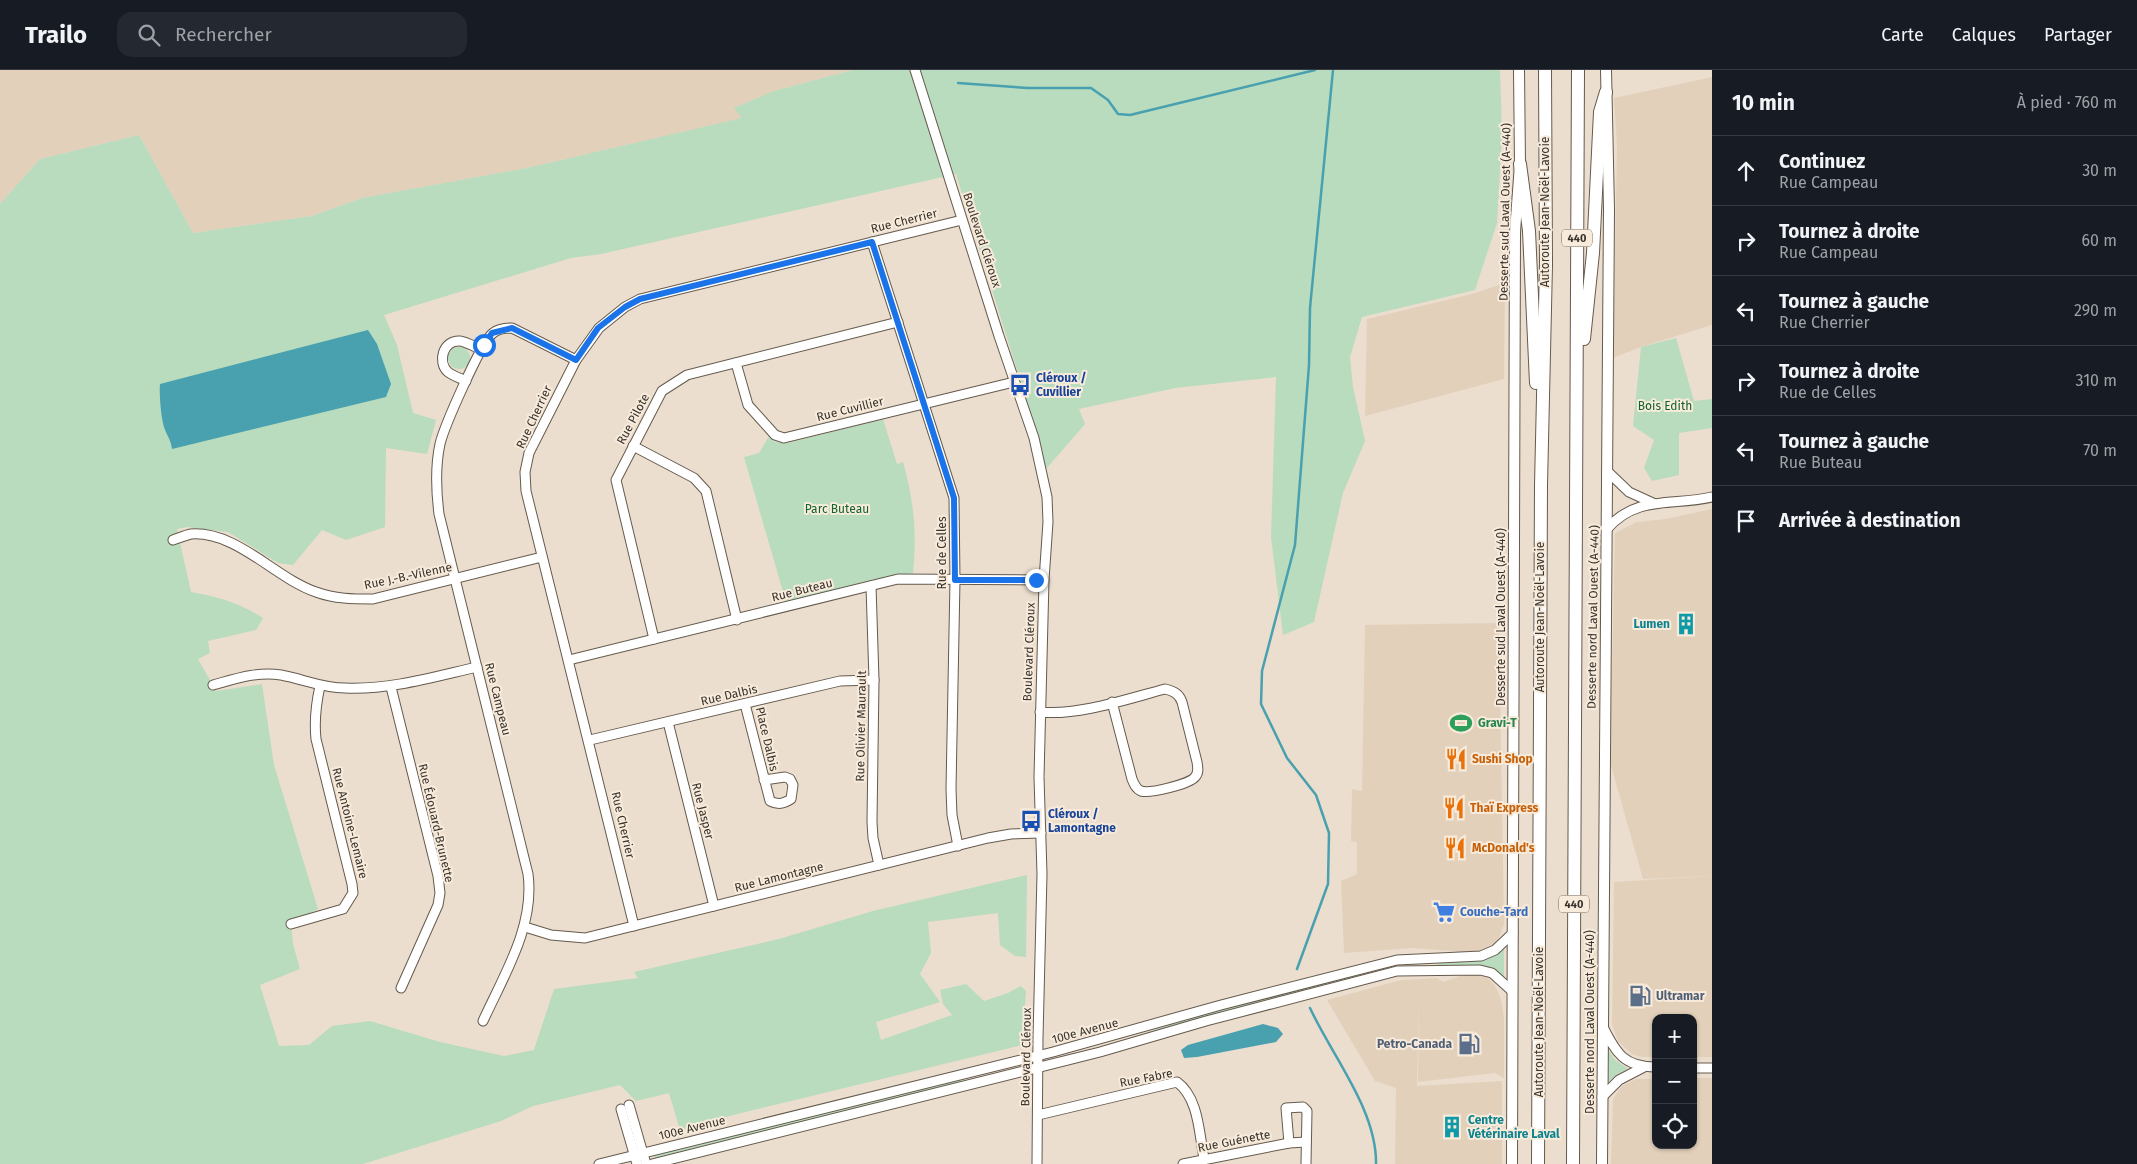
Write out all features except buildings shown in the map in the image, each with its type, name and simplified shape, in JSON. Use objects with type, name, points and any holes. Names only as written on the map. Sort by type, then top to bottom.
[{"type":"highway","name":"Autoroute Jean-Noël-Lavoie","points":[[1538,1164],[1541,485],[1546,264],[1545,70]]},
{"type":"highway","name":"440","points":[[1573,1164],[1578,70]]},
{"type":"highway","points":[[1576,406],[1593,253],[1600,112],[1606,92]]},
{"type":"highway","points":[[1520,164],[1528,231],[1541,485]]},
{"type":"main road","name":"Desserte sud Laval Ouest (A-440)","points":[[1512,1164],[1516,232],[1520,164],[1519,70]]},
{"type":"main road","name":"Desserte nord Laval Ouest (A-440)","points":[[1602,1164],[1609,133],[1606,70]]},
{"type":"street","name":"Boulevard Cléroux","points":[[915,70],[1014,382],[1034,438],[1047,497],[1048,522],[1044,580],[1039,777],[1042,874],[1037,1164]]},
{"type":"street","name":"Rue Cherrier","points":[[634,926],[590,740],[526,491],[525,472],[529,453],[576,360],[598,328],[625,307],[640,299],[962,220]]},
{"type":"street","name":"Rue de Celles","points":[[872,242],[954,498],[955,580],[951,789],[952,815],[958,846]]},
{"type":"street","name":"Rue Pilote","points":[[654,639],[616,488],[616,480],[618,472],[662,391],[687,375],[898,322]]},
{"type":"street","name":"Rue Campeau","points":[[483,1021],[525,927],[531,893],[528,874],[439,514],[436,492],[436,469],[442,436],[450,414],[492,333],[512,328],[576,360]]},
{"type":"street","points":[[466,381],[448,372],[444,366],[442,354],[446,347],[460,341],[482,350]]},
{"type":"street","name":"Rue Cuvillier","points":[[736,362],[748,404],[779,438],[790,437],[1014,382]]},
{"type":"street","points":[[632,446],[694,478],[706,491],[737,620]]},
{"type":"street","points":[[1607,471],[1629,492],[1653,503]]},
{"type":"street","points":[[1607,529],[1626,511],[1653,503],[1712,497]]},
{"type":"street","name":"Rue J.-B.-Vilenne","points":[[173,540],[191,534],[218,538],[230,542],[298,584],[315,592],[333,597],[352,599],[373,599],[542,557]]},
{"type":"street","name":"Rue Buteau","points":[[569,660],[910,578],[1044,580]]},
{"type":"street","name":"Rue Olivier Maurault","points":[[871,586],[874,680],[872,822],[873,838],[879,865]]},
{"type":"street","points":[[213,685],[264,674],[281,675],[320,686],[345,688],[391,687],[477,667]]},
{"type":"street","name":"Rue Dalbis","points":[[590,740],[840,681],[874,680]]},
{"type":"street","name":"Rue Antoine-Lemaire","points":[[291,924],[343,909],[352,894],[352,884],[316,739],[314,724],[315,707],[320,686]]},
{"type":"street","name":"Rue Édouard-Brunette","points":[[391,687],[438,876],[440,894],[438,905],[401,988]]},
{"type":"street","points":[[1040,712],[1069,713],[1112,702],[1170,690],[1179,696],[1197,762],[1198,771],[1195,778],[1188,782],[1149,791],[1142,792],[1136,788],[1112,702]]},
{"type":"street","name":"Place Dalbis","points":[[746,704],[764,780]]},
{"type":"street","name":"Rue Jasper","points":[[668,722],[714,906]]},
{"type":"street","name":"Rue Lamontagne","points":[[525,927],[551,935],[585,938],[958,846],[1011,834],[1041,833]]},
{"type":"street","name":"100e Avenue","points":[[599,1164],[638,1157],[1038,1055],[1397,960],[1481,956],[1495,950],[1513,933]]},
{"type":"street","name":"100e Avenue","points":[[652,1164],[1038,1068],[1182,1030],[1223,1017],[1401,971],[1480,970],[1494,975],[1512,991]]},
{"type":"street","points":[[1602,1026],[1617,1053],[1627,1061],[1644,1067],[1652,1067]]},
{"type":"street","points":[[1602,1097],[1620,1080],[1644,1067]]},
{"type":"street","points":[[1697,1068],[1712,1068]]},
{"type":"street","name":"Rue Fabre","points":[[1038,1115],[1177,1082],[1184,1087],[1192,1098],[1204,1158]]},
{"type":"street","points":[[625,1107],[638,1157],[646,1164]]},
{"type":"street","name":"Rue Guénette","points":[[1289,1143],[1285,1111],[1289,1107],[1303,1107],[1307,1111],[1306,1164]]},
{"type":"street","name":"Rue Guénette","points":[[1183,1164],[1204,1158],[1289,1143],[1306,1142]]},
{"type":"shaded area","points":[[0,70],[853,70],[774,91],[735,108],[743,118],[527,168],[362,198],[312,216],[193,233],[139,135],[40,159],[0,204]]},
{"type":"shaded area","points":[[1712,77],[1712,325],[1641,347],[1613,358],[1617,145],[1614,98]]},
{"type":"shaded area","points":[[1505,283],[1504,379],[1365,416],[1367,319],[1472,294]]},
{"type":"shaded area","points":[[1712,509],[1712,876],[1643,879],[1610,762],[1615,533],[1637,522],[1665,519]]},
{"type":"shaded area","points":[[1499,623],[1504,924],[1497,943],[1481,951],[1465,952],[1412,948],[1344,953],[1341,881],[1357,874],[1357,842],[1351,841],[1352,789],[1362,791],[1365,625]]},
{"type":"shaded area","points":[[1712,876],[1712,1057],[1697,1057],[1697,1014],[1652,1014],[1652,1057],[1641,1057],[1632,1054],[1618,1041],[1612,1024],[1614,882]]},
{"type":"shaded area","points":[[1463,975],[1477,975],[1487,978],[1494,984],[1501,999],[1504,1017],[1504,1078],[1495,1073],[1418,1082],[1419,994],[1417,1086],[1502,1081],[1502,1164],[1395,1164],[1396,1088],[1375,1081],[1327,1000],[1401,980],[1437,978],[1443,982]]},
{"type":"shaded area","points":[[1697,1078],[1712,1078],[1712,1164],[1611,1164],[1613,1099],[1622,1086],[1636,1079],[1652,1079],[1652,1149],[1697,1149]]},
{"type":"green space","points":[[853,70],[1500,70],[1502,133],[1497,223],[1475,290],[1362,317],[1350,357],[1353,387],[1365,441],[1343,493],[1314,622],[1283,635],[1271,537],[1276,377],[1175,388],[1079,409],[1085,424],[1046,469],[1041,447],[956,174],[601,254],[571,258],[384,315],[397,345],[413,413],[436,420],[427,454],[386,448],[385,527],[346,540],[322,530],[293,565],[278,563],[228,532],[187,527],[177,529],[191,592],[228,601],[246,608],[263,618],[256,630],[208,641],[210,653],[198,659],[216,691],[262,684],[274,765],[318,909],[291,924],[293,944],[300,969],[260,985],[279,1046],[309,1045],[332,1026],[370,1021],[440,1042],[504,1056],[534,1050],[554,989],[638,978],[634,972],[779,939],[873,911],[1027,875],[1026,957],[1015,956],[1000,945],[998,913],[928,922],[931,953],[920,974],[940,1002],[876,1022],[881,1040],[952,1015],[943,1004],[940,990],[966,984],[984,1001],[1008,993],[1021,986],[1026,991],[1022,1045],[733,1115],[680,1130],[669,1093],[636,1101],[620,1085],[533,1106],[501,1121],[363,1164],[0,1164],[0,204],[40,159],[139,135],[193,233],[312,216],[362,198],[527,168],[742,118],[734,108],[774,91]]},
{"type":"green space","name":"Bois Edith","points":[[1676,338],[1694,401],[1712,399],[1712,428],[1679,433],[1679,475],[1652,481],[1644,468],[1654,440],[1633,426],[1641,347]]},
{"type":"green space","points":[[455,347],[463,347],[470,354],[470,362],[463,369],[455,369],[448,362],[448,354]]},
{"type":"green space","name":"Parc Buteau","points":[[883,419],[897,464],[903,462],[910,490],[915,544],[913,573],[786,602],[744,457],[759,453],[769,436],[775,442],[788,443]]},
{"type":"green space","points":[[1504,948],[1504,978],[1474,966],[1434,966],[1442,963],[1487,958]]},
{"type":"green space","points":[[1375,970],[1356,978],[1124,1041],[1187,1018]]},
{"type":"green space","points":[[1607,1047],[1614,1059],[1628,1069],[1606,1082]]},
{"type":"green space","points":[[976,1075],[944,1087],[655,1159],[654,1154]]},
{"type":"water","points":[[368,330],[377,344],[391,384],[386,397],[172,449],[163,423],[160,406],[160,384]]},
{"type":"water","points":[[1263,1024],[1278,1028],[1283,1034],[1276,1042],[1197,1057],[1184,1058],[1181,1050],[1188,1045]]},
{"type":"waterway","points":[[958,83],[1028,88],[1091,88],[1108,100],[1118,114],[1130,115],[1315,70]]},
{"type":"waterway","points":[[1297,969],[1328,884],[1329,833],[1316,795],[1287,758],[1261,704],[1262,671],[1295,545],[1309,365],[1310,308],[1333,70]]},
{"type":"waterway","points":[[1310,1008],[1361,1104],[1369,1124],[1376,1164]]},
{"type":"place","name":"Cléroux / Cuvillier","points":[[1020,385]]},
{"type":"place","name":"Lumen","points":[[1686,624]]},
{"type":"place","name":"Gravi-T","points":[[1461,723]]},
{"type":"place","name":"Sushi Shop","points":[[1456,759]]},
{"type":"place","name":"Thaï Express","points":[[1454,808]]},
{"type":"place","name":"Cléroux / Lamontagne","points":[[1031,821]]},
{"type":"place","name":"McDonald's","points":[[1455,848]]},
{"type":"place","name":"Couche-Tard","points":[[1444,912]]},
{"type":"place","name":"Ultramar","points":[[1640,996]]},
{"type":"place","name":"Petro-Canada","points":[[1469,1044]]},
{"type":"place","name":"Centre Vétérinaire Laval","points":[[1452,1127]]},
{"type":"route","points":[[484,345],[492,333],[512,328],[576,360],[598,328],[625,307],[640,299],[872,242],[954,498],[955,580],[1036,580]]}]
